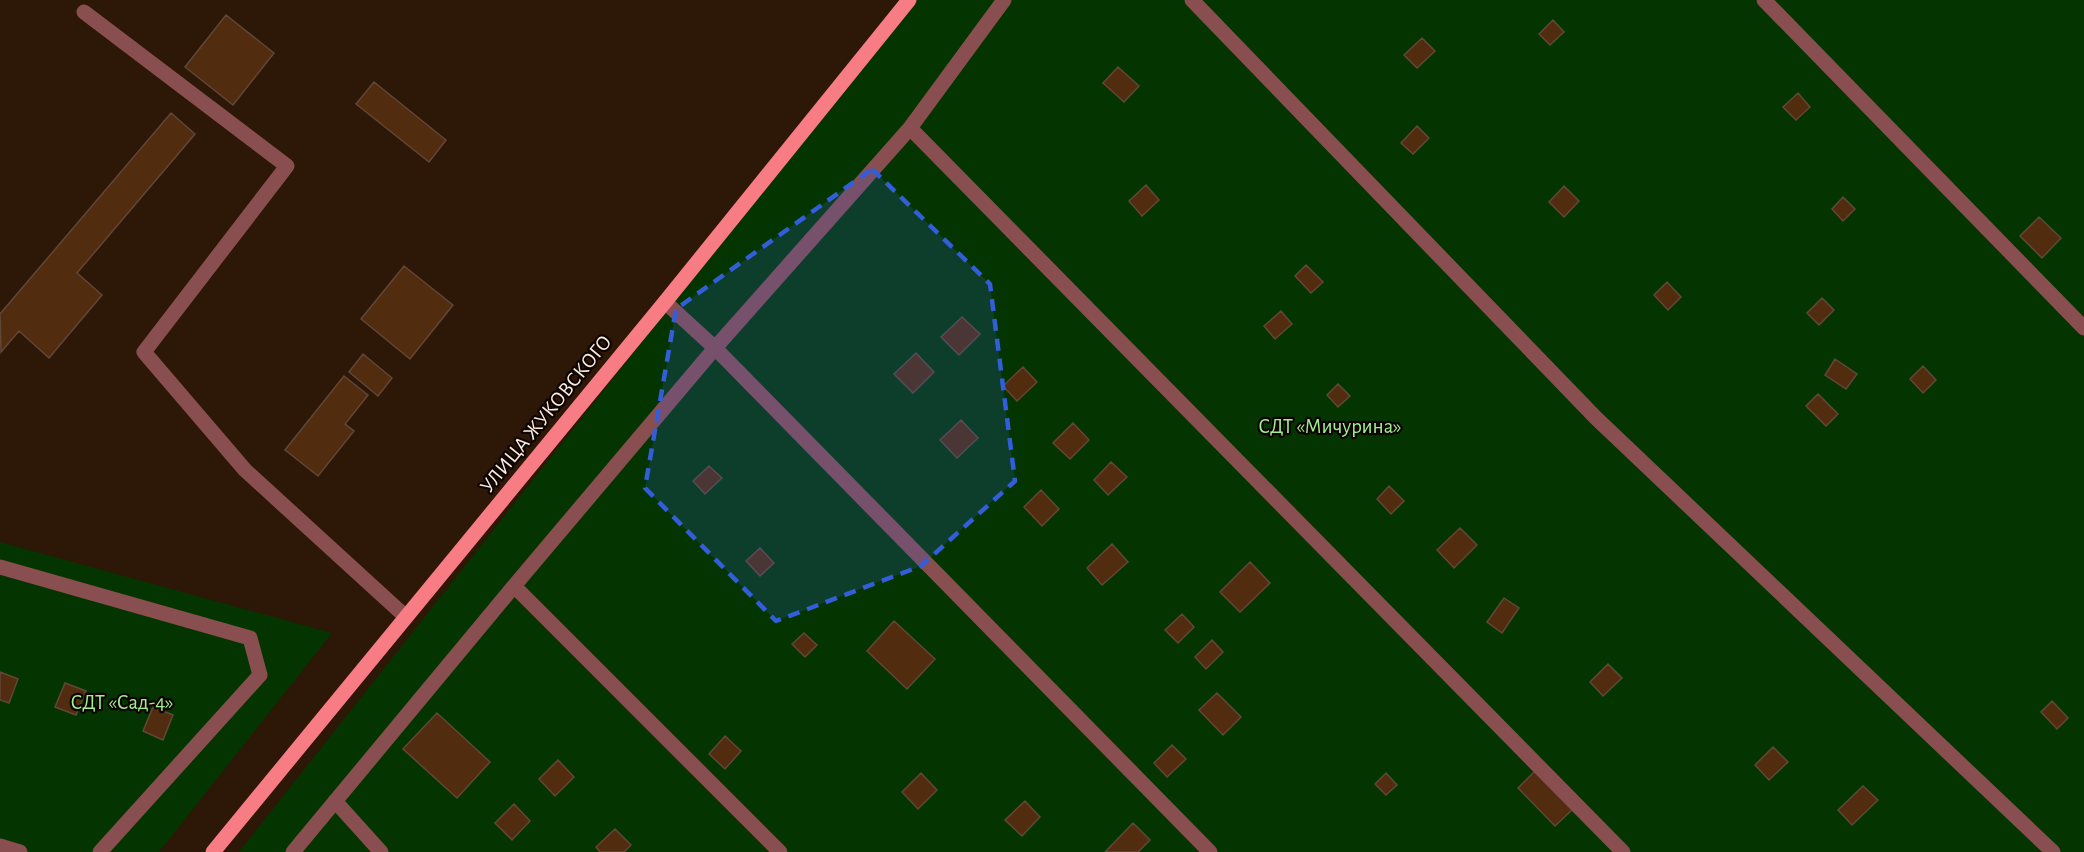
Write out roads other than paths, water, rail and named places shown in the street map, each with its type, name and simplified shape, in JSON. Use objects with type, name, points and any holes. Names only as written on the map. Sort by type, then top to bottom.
[{"type":"main road","name":"УЛИЦА ЖУКОВСКОГО","points":[[213,852],[665,302],[909,0]]},
{"type":"lane","points":[[292,852],[715,348],[910,128],[1004,0]]},
{"type":"lane","points":[[1192,0],[1596,418],[2053,852]]},
{"type":"lane","points":[[1764,0],[2084,328]]},
{"type":"lane","points":[[84,12],[286,166],[144,352],[244,470],[406,617]]},
{"type":"lane","points":[[910,128],[1623,852]]},
{"type":"lane","points":[[665,302],[715,348],[1210,852]]},
{"type":"lane","points":[[0,567],[250,638],[260,675],[100,852]]},
{"type":"lane","points":[[513,586],[780,852]]},
{"type":"lane","points":[[335,801],[381,852]]},
{"type":"lane","points":[[0,846],[20,852]]},
{"type":"park label","name":"СДТ «Мичурина»","points":[[1330,426]]},
{"type":"park label","name":"СДТ «Сад-4»","points":[[122,702]]}]
